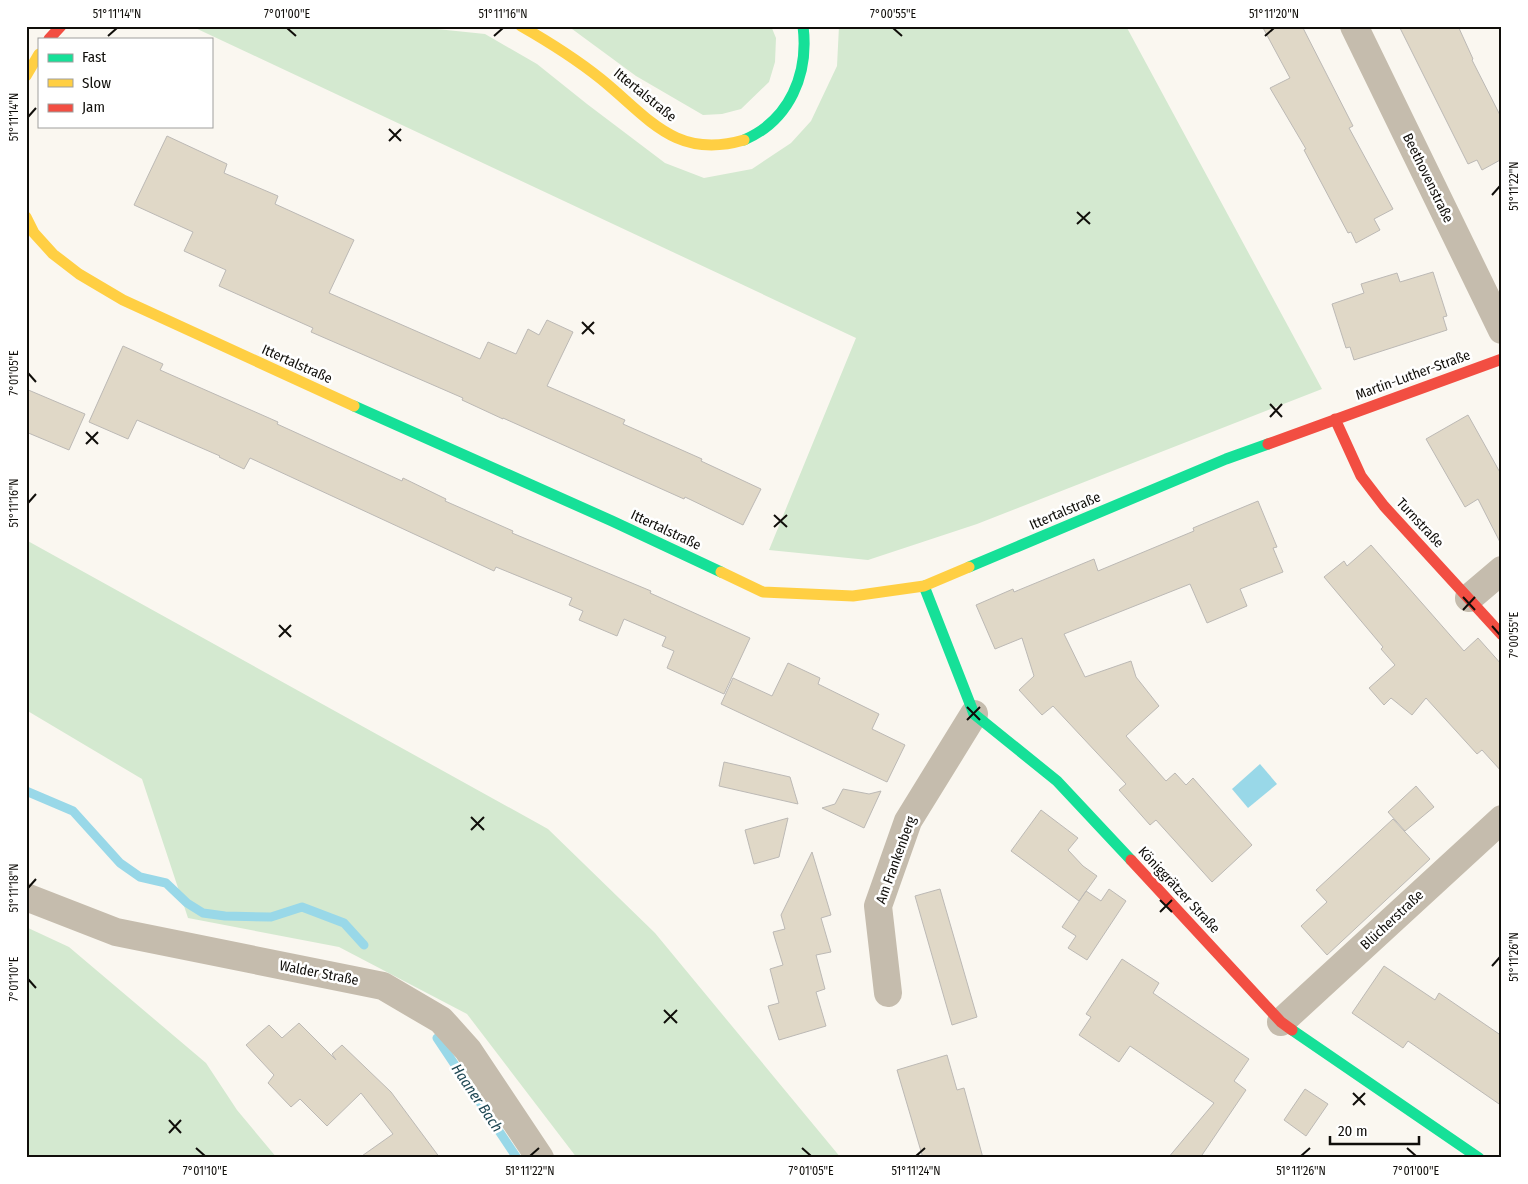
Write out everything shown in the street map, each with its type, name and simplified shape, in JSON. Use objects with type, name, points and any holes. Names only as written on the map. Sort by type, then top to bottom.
[{"type":"main road","points":[[50,38],[61,26]]},
{"type":"main road","name":"Ittertalstraße","points":[[521,26],[570,56],[604,82],[649,122],[672,136],[697,144],[722,146],[760,133],[780,115],[793,96],[803,67],[805,36],[802,26]]},
{"type":"main road","points":[[26,76],[38,56]]},
{"type":"main road","name":"Ittertalstraße","points":[[26,217],[34,233],[53,254],[79,274],[124,300],[257,362],[612,521],[763,592],[852,596],[924,586],[1217,463],[1335,419]]},
{"type":"main road","name":"Martin-Luther-Straße","points":[[1335,419],[1502,359]]},
{"type":"main road","name":"Turnstraße","points":[[1335,419],[1361,476],[1384,506],[1502,634]]},
{"type":"main road","points":[[924,586],[974,714]]},
{"type":"main road","name":"Königgrätzer Straße","points":[[974,714],[1057,780],[1281,1022],[1479,1158]]},
{"type":"street","name":"Beethovenstraße","points":[[1354,26],[1502,330]]},
{"type":"street","points":[[1469,598],[1502,570]]},
{"type":"street","name":"Am Frankenberg","points":[[888,993],[878,906],[908,821],[974,714]]},
{"type":"street","name":"Blücherstraße","points":[[1281,1022],[1502,819]]},
{"type":"street","name":"Walder Straße","points":[[26,897],[116,932],[383,986],[441,1020],[468,1050],[540,1158]]},
{"type":"green space","points":[[191,26],[408,26],[485,34],[537,64],[665,163],[704,178],[752,169],[791,143],[811,121],[837,66],[839,26],[1126,26],[1322,389],[977,524],[868,560],[769,550],[856,338]]},
{"type":"green space","points":[[568,26],[771,26],[776,38],[775,62],[769,82],[741,109],[722,114],[703,115],[636,76]]},
{"type":"green space","points":[[26,540],[548,829],[655,933],[841,1158],[577,1158],[467,1014],[339,947],[188,918],[142,779],[26,710]]},
{"type":"green space","points":[[26,927],[69,947],[206,1063],[237,1110],[277,1158],[26,1158]]},
{"type":"water","points":[[1260,764],[1277,784],[1248,808],[1232,789]]},
{"type":"building","points":[[1262,26],[1302,26],[1353,126],[1349,128],[1393,209],[1374,219],[1380,230],[1356,243],[1351,232],[1348,233],[1304,150],[1306,149],[1270,88],[1290,78]]},
{"type":"building","points":[[1399,26],[1458,26],[1472,60],[1502,119],[1502,159],[1482,170],[1477,160],[1468,164]]},
{"type":"building","points":[[167,136],[227,164],[224,173],[278,196],[275,204],[354,240],[329,293],[480,359],[488,342],[516,354],[528,329],[539,335],[547,320],[573,332],[547,386],[625,420],[623,424],[702,459],[701,461],[761,489],[743,525],[685,497],[684,499],[503,419],[462,400],[463,398],[311,332],[313,328],[219,286],[226,270],[184,251],[193,232],[134,205]]},
{"type":"building","points":[[1433,272],[1447,316],[1443,317],[1447,330],[1354,360],[1350,347],[1346,348],[1332,304],[1364,293],[1361,284],[1397,273],[1400,282]]},
{"type":"building","points":[[123,346],[163,364],[160,370],[278,422],[277,424],[402,481],[403,478],[446,499],[445,501],[513,531],[512,533],[651,591],[650,593],[750,638],[724,694],[667,668],[674,651],[662,646],[666,637],[624,619],[617,636],[579,620],[583,611],[569,605],[572,598],[496,567],[494,571],[250,458],[244,469],[220,456],[137,420],[128,439],[89,422]]},
{"type":"building","points":[[26,389],[85,414],[69,450],[26,432]]},
{"type":"building","points":[[1468,415],[1502,476],[1502,546],[1478,499],[1465,507],[1426,439]]},
{"type":"building","points":[[1258,501],[1277,547],[1273,548],[1283,572],[1240,589],[1247,606],[1207,623],[1190,584],[1064,634],[1085,677],[1131,661],[1136,677],[1159,706],[1126,736],[1166,781],[1175,773],[1186,785],[1193,778],[1252,845],[1212,882],[1156,820],[1150,825],[1119,790],[1126,784],[1053,706],[1042,715],[1019,690],[1034,676],[1022,638],[995,649],[976,605],[1013,589],[1014,592],[1094,559],[1098,571],[1194,531],[1193,528]]},
{"type":"building","points":[[1371,545],[1464,651],[1478,638],[1502,665],[1502,772],[1482,750],[1477,754],[1426,698],[1412,715],[1391,698],[1384,705],[1369,688],[1395,665],[1381,649],[1383,647],[1324,577],[1344,561],[1347,566]]},
{"type":"building","points":[[788,663],[820,678],[818,684],[879,714],[872,729],[905,745],[887,782],[721,704],[733,678],[772,696]]},
{"type":"building","points":[[724,762],[790,777],[798,804],[719,786]]},
{"type":"building","points":[[1416,786],[1434,807],[1405,831],[1388,812]]},
{"type":"building","points":[[843,789],[869,794],[881,791],[864,828],[822,808],[835,804]]},
{"type":"building","points":[[1041,810],[1078,838],[1068,850],[1083,866],[1097,876],[1079,901],[1011,851]]},
{"type":"building","points":[[788,818],[779,857],[754,864],[745,830]]},
{"type":"building","points":[[1393,819],[1430,859],[1327,955],[1301,926],[1327,902],[1316,890]]},
{"type":"building","points":[[812,852],[831,915],[821,918],[831,952],[816,955],[825,989],[816,992],[826,1026],[779,1040],[768,1006],[779,1003],[770,969],[783,965],[773,932],[785,929],[781,915]]},
{"type":"building","points":[[940,889],[977,1017],[952,1025],[915,896]]},
{"type":"building","points":[[1109,889],[1126,901],[1087,960],[1068,948],[1076,936],[1062,927],[1086,891],[1101,901]]},
{"type":"building","points":[[1122,959],[1159,983],[1153,993],[1249,1059],[1234,1081],[1246,1090],[1200,1158],[1168,1158],[1214,1103],[1130,1046],[1119,1062],[1079,1035],[1091,1017],[1086,1014]]},
{"type":"building","points":[[1384,966],[1435,1000],[1439,993],[1502,1036],[1502,1106],[1408,1041],[1403,1048],[1352,1013]]},
{"type":"building","points":[[299,1023],[336,1060],[332,1054],[342,1045],[391,1092],[440,1158],[359,1158],[393,1134],[361,1093],[327,1126],[300,1099],[291,1107],[268,1083],[274,1075],[246,1045],[269,1025],[282,1038]]},
{"type":"building","points":[[947,1055],[957,1090],[964,1088],[983,1158],[923,1158],[897,1070]]},
{"type":"building","points":[[1305,1089],[1328,1104],[1306,1136],[1284,1120]]},
{"type":"waterway","name":"Haaner Bach","points":[[26,791],[73,811],[120,863],[140,877],[166,883],[187,903],[203,913],[225,916],[271,917],[302,907],[344,923],[364,945]]},
{"type":"waterway","name":"Haaner Bach","points":[[437,1038],[517,1158]]},
{"type":"traffic: fast","points":[[744,140],[760,131],[773,120],[793,94],[803,61],[803,26]]},
{"type":"traffic: fast","points":[[354,406],[612,521],[721,572]]},
{"type":"traffic: fast","points":[[969,567],[1226,459],[1268,444]]},
{"type":"traffic: fast","points":[[924,586],[974,714],[1057,781],[1131,860]]},
{"type":"traffic: fast","points":[[1292,1030],[1479,1158]]},
{"type":"traffic: slow","points":[[521,26],[582,65],[649,120],[681,140],[699,144],[720,145],[744,140]]},
{"type":"traffic: slow","points":[[26,76],[38,56]]},
{"type":"traffic: slow","points":[[26,217],[34,233],[53,254],[79,274],[123,300],[354,406]]},
{"type":"traffic: slow","points":[[721,572],[763,592],[853,596],[924,586],[969,567]]},
{"type":"traffic: jam","points":[[50,38],[61,26]]},
{"type":"traffic: jam","points":[[1268,444],[1502,359]]},
{"type":"traffic: jam","points":[[1335,419],[1361,476],[1384,506],[1502,635]]},
{"type":"traffic: jam","points":[[1131,860],[1281,1022],[1292,1030]]}]
